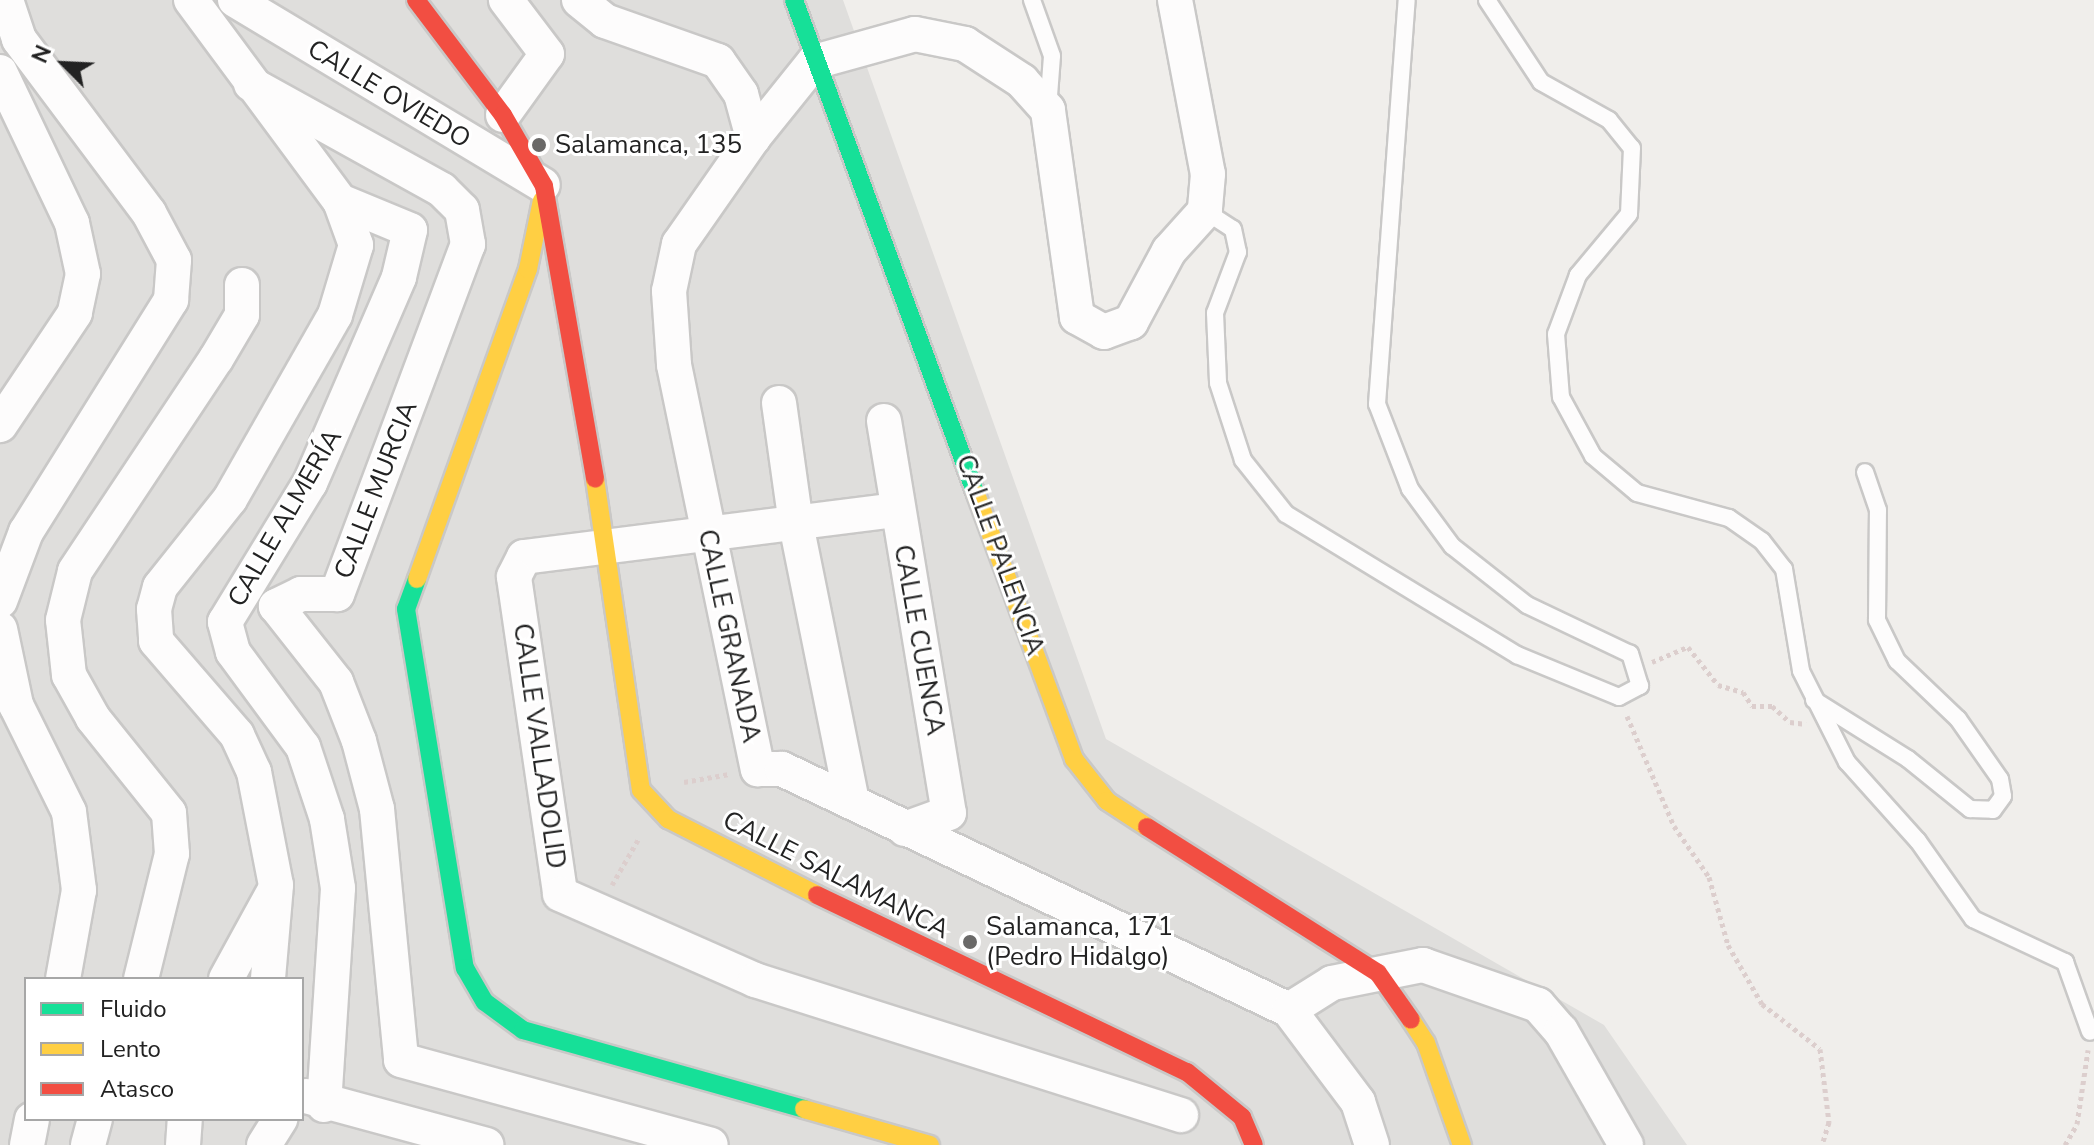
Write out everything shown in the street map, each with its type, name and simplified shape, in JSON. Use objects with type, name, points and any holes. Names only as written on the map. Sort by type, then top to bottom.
[{"type":"street","points":[[0,601],[26,532],[171,300],[174,260],[149,213],[19,39],[6,0]]},
{"type":"street","points":[[191,0],[340,201],[356,245],[335,315],[230,499],[160,587],[154,609],[156,641],[237,735],[254,772],[276,885],[268,977]]},
{"type":"street","name":"CALLE OVIEDO","points":[[235,0],[544,186]]},
{"type":"street","points":[[286,0],[298,40]]},
{"type":"street","points":[[416,0],[503,115],[544,186],[563,268],[641,790]]},
{"type":"street","points":[[503,115],[547,54],[506,0]]},
{"type":"street","points":[[579,0],[605,21],[718,61],[741,94],[753,138]]},
{"type":"street","name":"CALLE PALENCIA","points":[[794,0],[814,62],[841,119],[1074,759],[1107,801],[1378,973]]},
{"type":"street","points":[[814,62],[915,34],[965,44],[1022,81],[1048,110],[1077,317],[1104,332],[1131,322],[1169,251],[1205,211],[1208,174],[1175,0]]},
{"type":"street","name":"CALLE GRANADA","points":[[814,62],[753,138],[679,244],[669,291],[674,365],[707,537],[758,769],[782,769],[1289,1010],[1358,1102],[1372,1145]]},
{"type":"street","points":[[0,72],[72,223],[83,274],[75,313],[0,425]]},
{"type":"street","name":"CALLE MURCIA","points":[[251,84],[442,190],[462,210],[468,244],[337,594],[301,594],[276,606],[336,682],[359,741],[383,850],[401,1060],[711,1145]]},
{"type":"street","points":[[544,186],[528,269],[406,609],[465,968],[485,1002],[523,1030],[930,1145]]},
{"type":"street","name":"CALLE ALMERÍA","points":[[313,1099],[338,888],[327,819],[303,747],[233,652],[225,622],[310,483],[399,277],[410,230],[340,201]]},
{"type":"street","points":[[141,977],[172,854],[169,813],[93,718],[69,675],[63,620],[75,571],[102,522],[242,315],[242,285]]},
{"type":"street","points":[[779,403],[796,524],[852,802]]},
{"type":"street","name":"CALLE CUENCA","points":[[884,421],[896,510],[949,813],[905,829]]},
{"type":"street","name":"CALLE VALLADOLID","points":[[896,510],[604,552],[524,557],[514,577],[560,894],[755,980],[1181,1115]]},
{"type":"street","points":[[0,629],[16,705],[69,812],[79,890],[63,977]]},
{"type":"street","name":"CALLE SALAMANCA","points":[[641,790],[668,819],[926,951],[1187,1072],[1242,1117],[1254,1145]]},
{"type":"street","points":[[227,977],[276,885]]},
{"type":"street","points":[[1289,1010],[1332,983],[1423,965],[1538,1005],[1561,1031],[1626,1145]]},
{"type":"street","points":[[1378,973],[1426,1043],[1462,1145]]},
{"type":"street","points":[[313,1099],[486,1145]]},
{"type":"street","points":[[27,1145],[32,1121]]},
{"type":"street","points":[[88,1145],[94,1121]]},
{"type":"street","points":[[183,1145],[185,1121]]},
{"type":"street","points":[[264,1145],[279,1121]]},
{"type":"lane","points":[[1032,0],[1052,56],[1048,110]]},
{"type":"lane","points":[[1205,211],[1233,229],[1238,252],[1215,313],[1218,383],[1243,460],[1286,514],[1517,655],[1619,697],[1640,686],[1630,654],[1527,605],[1452,546],[1410,489],[1377,404],[1407,0]]},
{"type":"lane","points":[[1487,0],[1541,82],[1609,120],[1632,148],[1636,177],[1629,214],[1578,275],[1556,334],[1561,397],[1593,456],[1637,493],[1729,518],[1762,541],[1784,569],[1812,700],[1847,762],[1918,841],[1973,919],[2065,962],[2090,1032]]},
{"type":"lane","points":[[1812,700],[1908,759],[1970,809],[1993,810],[2003,796],[2000,779],[1958,719],[1897,661],[1877,620],[1878,510],[1865,472]]},
{"type":"path","points":[[1635,669],[1688,647],[1718,685],[1743,692],[1752,706],[1772,706],[1790,722],[1827,726]]},
{"type":"path","points":[[1619,697],[1674,826],[1709,877],[1742,969],[1762,1004],[1820,1049],[1829,1122],[1822,1145]]},
{"type":"path","points":[[641,790],[758,769]]},
{"type":"path","points":[[598,910],[656,807]]},
{"type":"path","points":[[2065,1145],[2077,1124],[2090,1032]]},
{"type":"shaded area","points":[[0,0],[843,0],[1106,739],[1604,1025],[1687,1145],[0,1145]]},
{"type":"traffic: fast","points":[[794,0],[976,494]]},
{"type":"traffic: fast","points":[[417,579],[406,609],[465,968],[485,1002],[523,1030],[804,1109]]},
{"type":"traffic: slow","points":[[417,579],[528,269],[542,200]]},
{"type":"traffic: slow","points":[[595,479],[641,790],[668,819],[817,895]]},
{"type":"traffic: slow","points":[[976,494],[1074,759],[1107,801],[1147,827]]},
{"type":"traffic: slow","points":[[1411,1020],[1426,1043],[1462,1145]]},
{"type":"traffic: slow","points":[[804,1109],[930,1145]]},
{"type":"traffic: jam","points":[[416,0],[503,115],[544,186],[595,479]]},
{"type":"traffic: jam","points":[[1147,827],[1378,973],[1411,1020]]},
{"type":"traffic: jam","points":[[817,895],[1187,1072],[1242,1117],[1254,1145]]},
{"type":"place","name":"Salamanca, 135","points":[[539,145]]},
{"type":"place","name":"Salamanca, 171 (Pedro Hidalgo)","points":[[970,942]]}]
